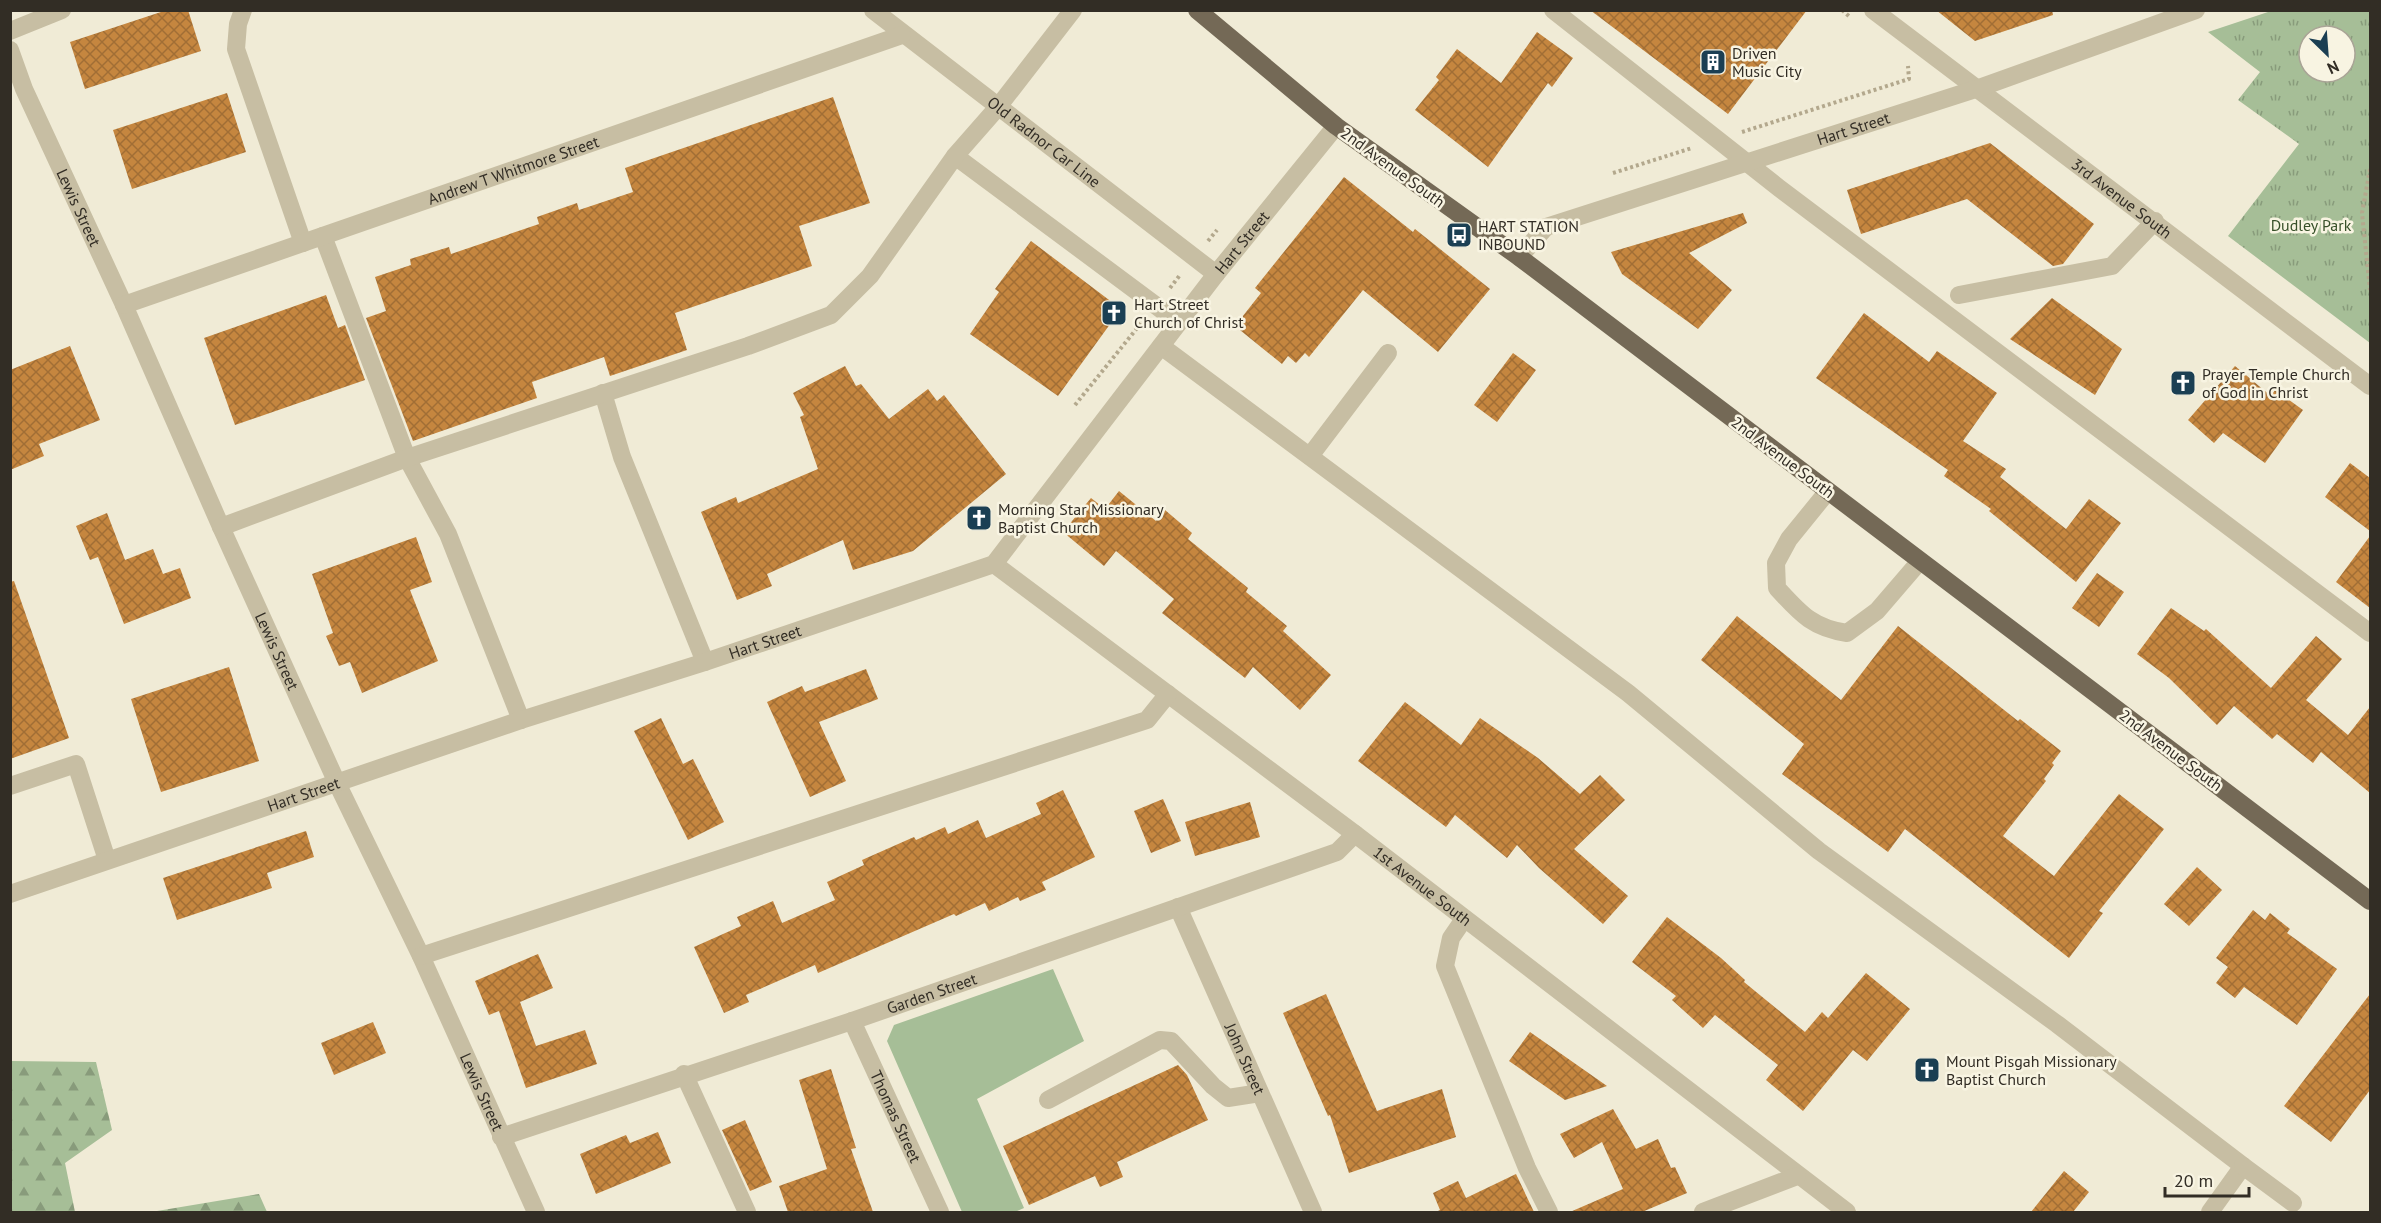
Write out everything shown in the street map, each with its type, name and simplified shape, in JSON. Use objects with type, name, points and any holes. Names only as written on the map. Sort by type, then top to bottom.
[{"type":"main road","name":"2nd Avenue South","points":[[1197,10],[1336,126],[1519,257],[2370,901]]},
{"type":"street","points":[[10,31],[62,10]]},
{"type":"street","points":[[243,10],[238,24],[236,49],[303,243]]},
{"type":"street","name":"Old Radnor Car Line","points":[[873,10],[1216,274]]},
{"type":"street","points":[[221,527],[407,458],[748,346],[831,315],[870,276],[955,156],[998,107],[1073,10]]},
{"type":"street","points":[[1553,10],[1717,140],[2370,633]]},
{"type":"street","name":"3rd Avenue South","points":[[1873,10],[2155,221],[2370,386]]},
{"type":"street","name":"Hart Street","points":[[1519,257],[1546,227],[1979,88],[2194,11]]},
{"type":"street","name":"Andrew T Whitmore Street","points":[[124,304],[902,34]]},
{"type":"street","name":"Lewis Street","points":[[10,50],[17,91],[124,304],[221,527],[337,783],[421,956],[536,1212]]},
{"type":"street","name":"Hart Street","points":[[10,894],[521,720],[705,662],[994,564],[1178,322],[1336,126]]},
{"type":"street","points":[[955,156],[1178,322]]},
{"type":"street","points":[[1959,295],[2112,266],[2155,221]]},
{"type":"street","points":[[323,236],[407,458],[448,534],[521,720]]},
{"type":"street","points":[[1161,346],[1628,693],[1819,851],[2057,1024],[2293,1203]]},
{"type":"street","points":[[1310,456],[1388,353]]},
{"type":"street","points":[[603,393],[622,457],[705,662]]},
{"type":"street","points":[[1828,491],[1789,539],[1776,562],[1777,588],[1807,620],[1830,631],[1847,633],[1877,611],[1920,561]]},
{"type":"street","name":"1st Avenue South","points":[[994,564],[1355,834],[1846,1212]]},
{"type":"street","points":[[421,956],[1147,720],[1168,694]]},
{"type":"street","points":[[10,786],[76,764],[107,860]]},
{"type":"street","name":"Garden Street","points":[[501,1137],[684,1074],[852,1021],[1337,852],[1355,834]]},
{"type":"street","name":"John Street","points":[[1178,907],[1313,1212]]},
{"type":"street","points":[[1464,920],[1450,938],[1445,966],[1518,1148],[1549,1212]]},
{"type":"street","name":"Thomas Street","points":[[852,1021],[940,1212]]},
{"type":"street","points":[[1048,1100],[1160,1040],[1171,1041],[1213,1086],[1228,1098],[1260,1093]]},
{"type":"street","points":[[684,1074],[747,1212]]},
{"type":"street","points":[[2210,1212],[2243,1166]]},
{"type":"street","points":[[1702,1212],[1797,1176]]},
{"type":"path","points":[[1613,173],[1909,79]]},
{"type":"path","points":[[2370,169],[2362,213],[2370,290]]},
{"type":"green space","name":"Dudley Park","points":[[2274,10],[2370,11],[2370,343],[2228,236],[2299,144],[2238,100],[2260,72],[2208,32]]},
{"type":"green space","points":[[1053,969],[1084,1041],[977,1099],[1024,1208],[1015,1212],[962,1212],[887,1041],[894,1025]]},
{"type":"green space","points":[[11,1061],[96,1062],[112,1130],[65,1163],[75,1212],[11,1212]]},
{"type":"green space","points":[[259,1194],[267,1212],[151,1212]]},
{"type":"building","points":[[167,10],[188,10],[201,51],[85,89],[70,42]]},
{"type":"building","name":"Driven Music City","points":[[1590,10],[1807,10],[1728,114]]},
{"type":"building","points":[[1936,10],[2052,10],[2053,15],[1975,41]]},
{"type":"building","points":[[1537,32],[1573,58],[1552,87],[1548,83],[1488,167],[1415,110],[1439,80],[1436,77],[1457,49],[1501,83]]},
{"type":"building","points":[[227,93],[246,152],[132,189],[113,130]]},
{"type":"building","points":[[833,97],[870,203],[799,226],[812,266],[675,313],[687,350],[610,376],[604,357],[532,382],[537,398],[413,441],[366,318],[386,311],[375,277],[411,265],[410,259],[449,247],[451,254],[539,224],[537,217],[577,203],[579,210],[633,192],[625,168]]},
{"type":"building","points":[[1990,143],[2094,224],[2063,264],[2053,266],[1967,199],[1861,234],[1847,190]]},
{"type":"building","points":[[1344,177],[1413,232],[1415,229],[1490,289],[1438,352],[1363,290],[1309,357],[1305,353],[1296,363],[1288,356],[1282,364],[1235,326],[1261,293],[1255,288]]},
{"type":"building","points":[[1743,213],[1747,223],[1689,253],[1732,290],[1698,329],[1622,274],[1611,252]]},
{"type":"building","points":[[1031,241],[1121,309],[1058,396],[970,334],[999,292],[995,289]]},
{"type":"building","points":[[326,295],[338,328],[345,325],[365,380],[235,425],[204,338]]},
{"type":"building","points":[[2052,298],[2122,349],[2095,395],[2010,339]]},
{"type":"building","points":[[1864,313],[1929,362],[1937,351],[1997,393],[1963,441],[2006,469],[2000,477],[2066,529],[2089,499],[2121,523],[2076,582],[1989,511],[1991,509],[1944,476],[1948,470],[1816,378]]},
{"type":"building","points":[[70,346],[100,420],[39,444],[44,456],[10,470],[10,370]]},
{"type":"building","points":[[1513,353],[1536,370],[1497,422],[1474,405]]},
{"type":"building","points":[[845,366],[856,386],[861,384],[889,419],[928,389],[937,401],[944,395],[1006,474],[913,551],[853,570],[843,540],[767,574],[772,586],[737,600],[701,512],[736,497],[738,503],[818,469],[800,417],[804,415],[793,393]]},
{"type":"building","points":[[2235,366],[2271,396],[2275,390],[2303,410],[2265,463],[2223,433],[2214,443],[2188,420]]},
{"type":"building","points":[[2350,463],[2370,478],[2370,531],[2325,497]]},
{"type":"building","points":[[1119,491],[1156,521],[1165,510],[1192,533],[1188,539],[1248,588],[1246,592],[1287,626],[1283,631],[1331,675],[1300,710],[1253,667],[1245,678],[1162,613],[1174,599],[1116,551],[1104,566],[1063,532],[1091,498],[1105,509]]},
{"type":"building","points":[[107,513],[125,560],[153,549],[163,574],[180,568],[191,598],[124,624],[98,557],[90,560],[76,526]]},
{"type":"building","points":[[2370,536],[2370,608],[2336,582]]},
{"type":"building","points":[[416,537],[432,582],[410,590],[438,661],[362,693],[350,662],[339,666],[326,636],[333,633],[312,574]]},
{"type":"building","points":[[2097,573],[2124,592],[2099,627],[2072,608]]},
{"type":"building","points":[[14,581],[69,738],[10,759],[10,582]]},
{"type":"building","points":[[2171,608],[2204,631],[2206,629],[2271,688],[2316,636],[2342,659],[2306,700],[2348,735],[2370,707],[2370,793],[2321,752],[2313,763],[2277,734],[2272,739],[2234,706],[2217,725],[2169,678],[2137,654]]},
{"type":"building","points":[[1737,616],[1841,700],[1898,626],[2018,721],[2020,719],[2061,751],[2044,779],[2046,781],[2003,836],[2054,876],[2119,794],[2164,829],[2099,911],[2103,913],[2069,958],[1905,829],[1888,852],[1782,774],[1804,744],[1701,660]]},
{"type":"building","points":[[229,667],[259,761],[161,792],[131,699]]},
{"type":"building","points":[[866,669],[878,699],[819,722],[846,781],[810,797],[767,702],[802,686],[805,692]]},
{"type":"building","points":[[1405,702],[1461,745],[1480,718],[1538,758],[1580,794],[1600,775],[1625,800],[1574,849],[1628,896],[1603,924],[1539,868],[1517,845],[1507,858],[1455,815],[1446,827],[1358,761]]},
{"type":"building","points":[[661,718],[683,764],[693,759],[724,822],[688,840],[634,731]]},
{"type":"building","points":[[1063,790],[1095,857],[1042,882],[1046,890],[1020,901],[1018,897],[989,911],[985,903],[956,916],[954,914],[818,973],[815,965],[746,995],[749,1002],[724,1013],[694,947],[741,926],[737,917],[773,901],[782,923],[835,900],[827,882],[864,865],[862,860],[914,837],[916,840],[945,827],[948,834],[978,820],[986,838],[1041,814],[1036,803]]},
{"type":"building","points":[[1163,799],[1181,841],[1151,853],[1134,811]]},
{"type":"building","points":[[1250,802],[1260,837],[1195,856],[1185,822]]},
{"type":"building","points":[[306,831],[314,857],[267,873],[272,888],[177,920],[163,878]]},
{"type":"building","points":[[2197,867],[2222,890],[2189,926],[2164,904]]},
{"type":"building","points":[[2253,910],[2265,920],[2270,913],[2290,929],[2287,933],[2337,969],[2297,1025],[2244,987],[2235,998],[2216,983],[2228,967],[2216,958]]},
{"type":"building","points":[[1667,917],[1721,958],[1745,980],[1744,982],[1805,1032],[1822,1012],[1828,1018],[1866,973],[1910,1009],[1867,1061],[1853,1050],[1803,1111],[1766,1080],[1778,1065],[1715,1015],[1703,1028],[1672,1000],[1676,996],[1632,962]]},
{"type":"building","points":[[538,954],[553,988],[520,1002],[536,1046],[585,1030],[597,1064],[526,1088],[499,1011],[489,1015],[475,981]]},
{"type":"building","points":[[1326,994],[1377,1111],[1442,1089],[1456,1137],[1349,1173],[1330,1115],[1328,1116],[1283,1013]]},
{"type":"building","points":[[2370,994],[2370,1090],[2331,1142],[2284,1106]]},
{"type":"building","points":[[373,1022],[386,1053],[334,1075],[321,1043]]},
{"type":"building","points":[[1530,1032],[1607,1086],[1565,1100],[1509,1061]]},
{"type":"building","points":[[1178,1065],[1187,1075],[1208,1120],[1117,1162],[1123,1177],[1100,1187],[1095,1176],[1029,1205],[1003,1146]]},
{"type":"building","points":[[831,1069],[856,1148],[851,1149],[873,1212],[788,1212],[779,1186],[827,1169],[799,1080]]},
{"type":"building","points":[[1613,1109],[1636,1149],[1658,1139],[1671,1168],[1675,1167],[1687,1193],[1642,1212],[1570,1212],[1623,1189],[1602,1142],[1574,1158],[1560,1134]]},
{"type":"building","points":[[745,1120],[772,1182],[750,1191],[722,1130]]},
{"type":"building","points":[[658,1132],[671,1163],[596,1194],[580,1154],[626,1135],[630,1143]]},
{"type":"building","points":[[2064,1171],[2089,1192],[2073,1212],[2031,1212]]},
{"type":"building","points":[[1516,1174],[1534,1212],[1436,1212],[1440,1210],[1433,1193],[1458,1181],[1466,1198]]},
{"type":"place","name":"Driven Music City","points":[[1713,62]]},
{"type":"place","name":"HART STATION INBOUND","points":[[1459,235]]},
{"type":"place","name":"Hart Street Church of Christ","points":[[1114,313]]},
{"type":"place","name":"Prayer Temple Church of God in Christ","points":[[2183,383]]},
{"type":"place","name":"Morning Star Missionary Baptist Church","points":[[979,518]]},
{"type":"place","name":"Mount Pisgah Missionary Baptist Church","points":[[1927,1070]]}]
